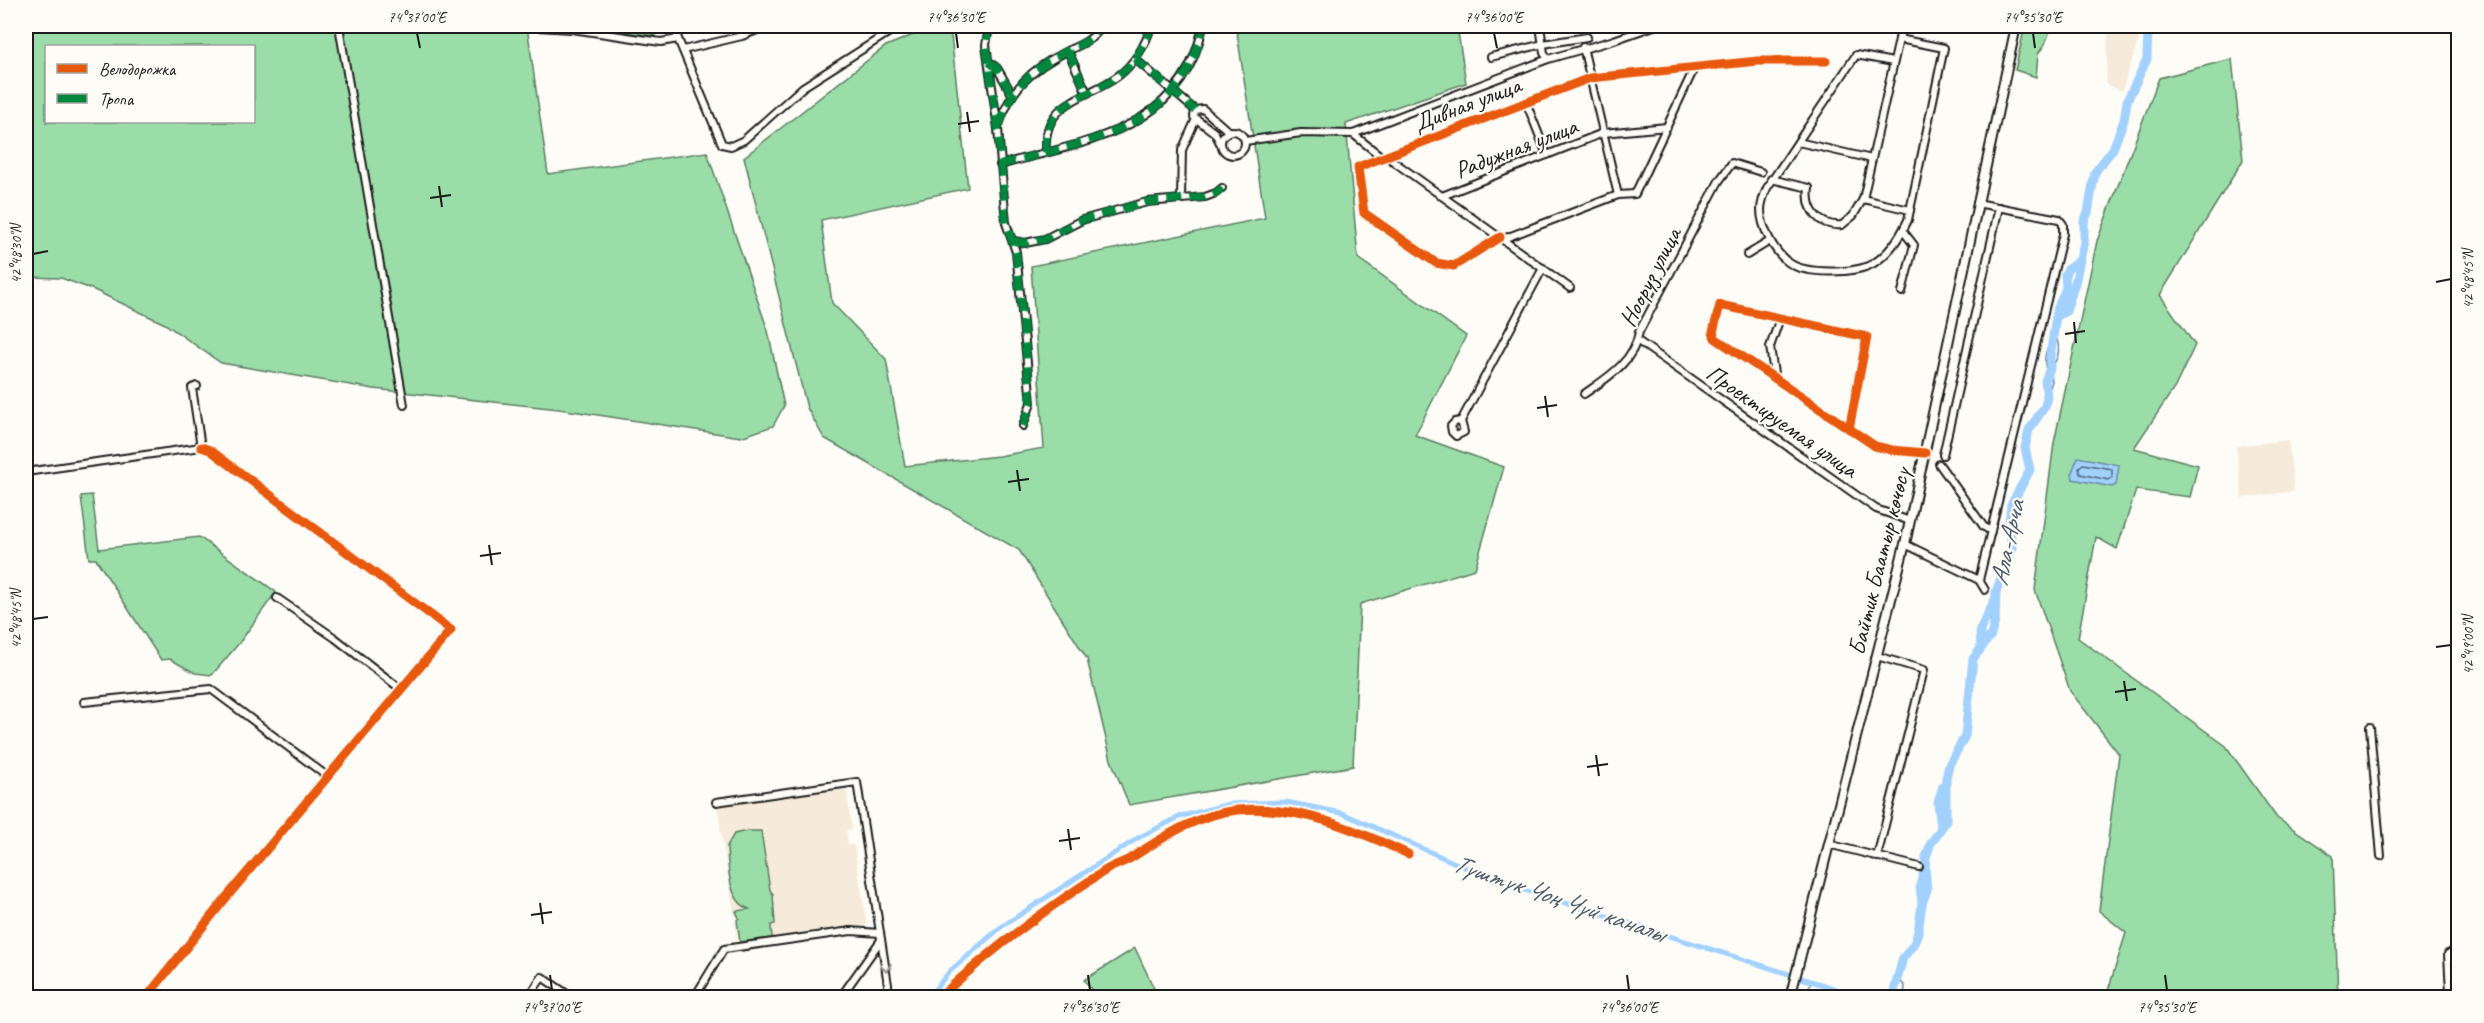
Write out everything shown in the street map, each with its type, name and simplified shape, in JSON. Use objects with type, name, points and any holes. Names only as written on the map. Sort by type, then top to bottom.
[{"type":"main road","name":"Байтик Баатыр көчөсү","points":[[1790,998],[1905,544],[2016,26]]},
{"type":"street","points":[[339,26],[404,405]]},
{"type":"street","points":[[519,26],[572,29],[661,42],[678,39]]},
{"type":"street","points":[[675,26],[678,39],[722,144],[731,146],[744,140],[803,87],[899,26]]},
{"type":"street","points":[[683,50],[742,36],[767,26]]},
{"type":"street","points":[[992,26],[986,39],[998,129],[1006,223],[1014,241],[1031,403],[1023,426]]},
{"type":"street","points":[[998,129],[1012,94],[1038,68],[1094,37],[1102,26]]},
{"type":"street","points":[[1046,152],[1046,135],[1057,112],[1064,105],[1117,77],[1135,59],[1151,26]]},
{"type":"street","points":[[1000,165],[1095,139],[1128,126],[1159,106],[1173,91],[1193,59],[1203,26]]},
{"type":"street","points":[[1540,26],[1544,53],[1548,59]]},
{"type":"street","points":[[1627,26],[1629,35]]},
{"type":"street","points":[[1245,141],[1300,133],[1353,134],[1548,59],[1654,26]]},
{"type":"street","points":[[1771,179],[1809,188],[1809,206],[1812,213],[1831,225],[1842,225],[1848,222],[1863,199],[1902,26]]},
{"type":"street","points":[[1491,57],[1543,44],[1587,37]]},
{"type":"street","points":[[1893,62],[1856,55],[1771,179],[1763,197],[1761,213],[1770,241],[1787,262],[1796,267],[1839,271],[1863,268],[1872,264],[1890,249],[1903,231],[1910,210],[1944,48],[1899,39]]},
{"type":"street","points":[[1583,47],[1618,195]]},
{"type":"street","points":[[1068,51],[1087,93]]},
{"type":"street","points":[[1135,59],[1195,110],[1203,109],[1228,132]]},
{"type":"street","name":"Дивная улица","points":[[1501,238],[1454,266],[1436,263],[1364,213],[1358,167],[1590,78],[1758,61],[1826,61]]},
{"type":"street","points":[[989,62],[997,68],[1012,94]]},
{"type":"street","points":[[1501,238],[1618,195],[1635,194],[1693,68]]},
{"type":"street","points":[[1526,102],[1547,155]]},
{"type":"street","points":[[1195,110],[1193,115],[1196,120],[1215,133],[1223,150],[1234,155],[1241,152],[1245,141]]},
{"type":"street","points":[[1180,198],[1182,150],[1196,120]]},
{"type":"street","name":"Радужная улица","points":[[1442,196],[1603,133],[1667,127]]},
{"type":"street","points":[[1220,143],[1223,135],[1238,131],[1245,141]]},
{"type":"street","points":[[1353,134],[1570,288]]},
{"type":"street","points":[[1798,142],[1872,159]]},
{"type":"street","name":"Нооруз улица","points":[[1584,394],[1618,370],[1638,341],[1640,333],[1719,181],[1732,163],[1761,172]]},
{"type":"street","points":[[1014,241],[1025,243],[1045,239],[1082,220],[1139,204],[1205,197],[1222,188]]},
{"type":"street","points":[[1863,199],[1910,210]]},
{"type":"street","points":[[1977,203],[2059,219],[2063,234],[1979,580]]},
{"type":"street","points":[[1943,455],[1999,207]]},
{"type":"street","points":[[1902,292],[1914,245],[1903,231]]},
{"type":"street","points":[[1747,255],[1770,241]]},
{"type":"street","points":[[1461,421],[1543,268]]},
{"type":"street","points":[[1849,429],[1867,337],[1720,305],[1713,332],[1715,338],[1775,380],[1849,429],[1875,446],[1925,453]]},
{"type":"street","points":[[1775,380],[1770,347],[1780,318]]},
{"type":"street","name":"Проектируемая улица","points":[[1638,341],[1876,509],[1910,521]]},
{"type":"street","points":[[197,386],[192,388],[201,447]]},
{"type":"street","points":[[26,472],[201,447],[210,450],[451,630],[225,899],[146,998]]},
{"type":"street","points":[[1939,464],[1984,527],[1991,531]]},
{"type":"street","points":[[1905,544],[1979,580],[1985,590]]},
{"type":"street","points":[[277,598],[335,638],[402,690]]},
{"type":"street","points":[[1877,656],[1924,670],[1877,856]]},
{"type":"street","points":[[84,702],[211,689],[327,777]]},
{"type":"street","points":[[2370,728],[2381,856]]},
{"type":"street","points":[[716,802],[857,782],[890,998]]},
{"type":"street","points":[[939,998],[990,952],[1107,869],[1132,857],[1164,836],[1207,817],[1249,810],[1293,813],[1339,823],[1408,854]]},
{"type":"street","points":[[1828,844],[1919,867]]},
{"type":"street","points":[[694,998],[724,949],[851,932],[880,936]]},
{"type":"street","points":[[840,998],[880,936]]},
{"type":"street","points":[[2439,998],[2450,993],[2448,954],[2458,949]]},
{"type":"street","points":[[528,998],[542,977],[573,998]]},
{"type":"shaded area","points":[[2108,26],[2143,26],[2122,91],[2106,84]]},
{"type":"shaded area","points":[[2288,440],[2294,491],[2242,498],[2236,446]]},
{"type":"shaded area","points":[[846,788],[852,829],[846,830],[848,845],[854,845],[867,925],[738,944],[735,923],[739,918],[734,914],[717,806]]},
{"type":"green space","points":[[26,26],[527,26],[548,174],[707,152],[768,331],[784,406],[773,426],[741,437],[559,409],[374,389],[221,363],[165,324],[94,290],[61,278],[26,275]]},
{"type":"green space","points":[[570,26],[653,26],[656,36]]},
{"type":"green space","points":[[935,26],[950,26],[968,188],[821,220],[832,303],[886,359],[905,466],[999,456],[1044,448],[1031,266],[1265,218],[1236,26],[1457,26],[1466,83],[1346,124],[1358,258],[1466,336],[1415,435],[1504,467],[1475,569],[1360,604],[1353,766],[1129,805],[1111,760],[1087,659],[1019,550],[824,438],[807,408],[744,157],[886,46]]},
{"type":"green space","points":[[2025,26],[2052,26],[2038,54],[2036,77],[2015,70]]},
{"type":"green space","points":[[2232,59],[2243,160],[2160,295],[2195,345],[2175,387],[2134,448],[2198,465],[2190,497],[2136,490],[2117,549],[2096,537],[2078,638],[2226,746],[2277,818],[2333,856],[2338,997],[2106,997],[2126,933],[2099,911],[2119,754],[2070,691],[2035,590],[2054,443],[2097,241],[2159,78]]},
{"type":"green space","points":[[92,495],[99,549],[199,537],[276,592],[240,642],[212,675],[195,673],[170,659],[161,660],[96,559],[89,559],[81,496]]},
{"type":"green space","points":[[761,831],[770,890],[773,894],[775,924],[771,925],[772,938],[740,942],[737,920],[739,918],[736,911],[749,909],[742,905],[733,891],[727,846],[734,834]]},
{"type":"green space","points":[[1135,948],[1158,997],[1097,997],[1084,980]]},
{"type":"water","points":[[2078,457],[2119,465],[2116,485],[2112,487],[2073,479],[2072,472]]},
{"type":"waterway","name":"Ала-Арча","points":[[1892,998],[1903,958],[1914,944],[1918,932],[1922,904],[1927,890],[1926,857],[1931,843],[1946,821],[1946,778],[1949,765],[1965,736],[1973,659],[1991,635],[1995,621],[1996,592],[2012,547],[2009,524],[2011,505],[2030,470],[2025,448],[2029,430],[2045,406],[2047,397],[2045,381],[2050,368],[2057,310],[2066,288],[2065,274],[2080,260],[2084,242],[2084,221],[2088,213],[2095,172],[2113,149],[2124,120],[2127,101],[2147,59],[2148,26]]},
{"type":"waterway","points":[[2056,317],[2066,311],[2080,260]]},
{"type":"waterway","name":"Ала-Арча","points":[[2047,397],[2052,381],[2050,368],[2058,352],[2058,342],[2054,333]]},
{"type":"waterway","points":[[2047,372],[2045,356],[2052,342]]},
{"type":"waterway","points":[[1981,648],[1980,630],[1994,601]]},
{"type":"waterway","points":[[1989,612],[1992,631]]},
{"type":"waterway","points":[[1941,828],[1938,803],[1943,786]]},
{"type":"waterway","name":"Түштүк Чоң Чүй каналы","points":[[928,998],[949,972],[1001,927],[1138,838],[1179,817],[1229,804],[1286,802],[1342,813],[1496,881],[1858,996],[1858,998]]},
{"type":"waterway","points":[[1922,903],[1920,886],[1925,868]]},
{"type":"waterway","points":[[1897,978],[1905,986],[1904,998]]},
{"type":"waterway","points":[[1806,998],[1811,981]]},
{"type":"marked path","points":[[992,26],[986,45],[998,129],[1006,223],[1016,252],[1031,403],[1023,426]]},
{"type":"marked path","points":[[999,126],[1009,101],[1033,73],[1090,39],[1102,26]]},
{"type":"marked path","points":[[1046,152],[1047,135],[1051,122],[1059,111],[1124,71],[1139,54],[1151,26]]},
{"type":"marked path","points":[[1000,165],[1097,138],[1126,126],[1152,110],[1175,89],[1192,61],[1203,26]]},
{"type":"marked path","points":[[1068,51],[1087,93]]},
{"type":"marked path","points":[[1135,59],[1195,110]]},
{"type":"marked path","points":[[989,62],[997,68],[1012,94]]},
{"type":"marked path","points":[[1014,241],[1025,243],[1045,239],[1082,220],[1147,202],[1205,197],[1222,188]]},
{"type":"cycle path","points":[[1500,237],[1454,266],[1436,263],[1364,213],[1358,167],[1590,78],[1758,61],[1826,61]]},
{"type":"cycle path","points":[[1849,429],[1867,337],[1720,305],[1713,332],[1715,338],[1875,446],[1925,453]]},
{"type":"cycle path","points":[[146,998],[225,899],[451,630],[210,450],[201,447]]},
{"type":"cycle path","points":[[939,998],[999,946],[1084,884],[1169,835],[1209,816],[1223,812],[1260,809],[1304,815],[1347,828],[1408,854]]}]
